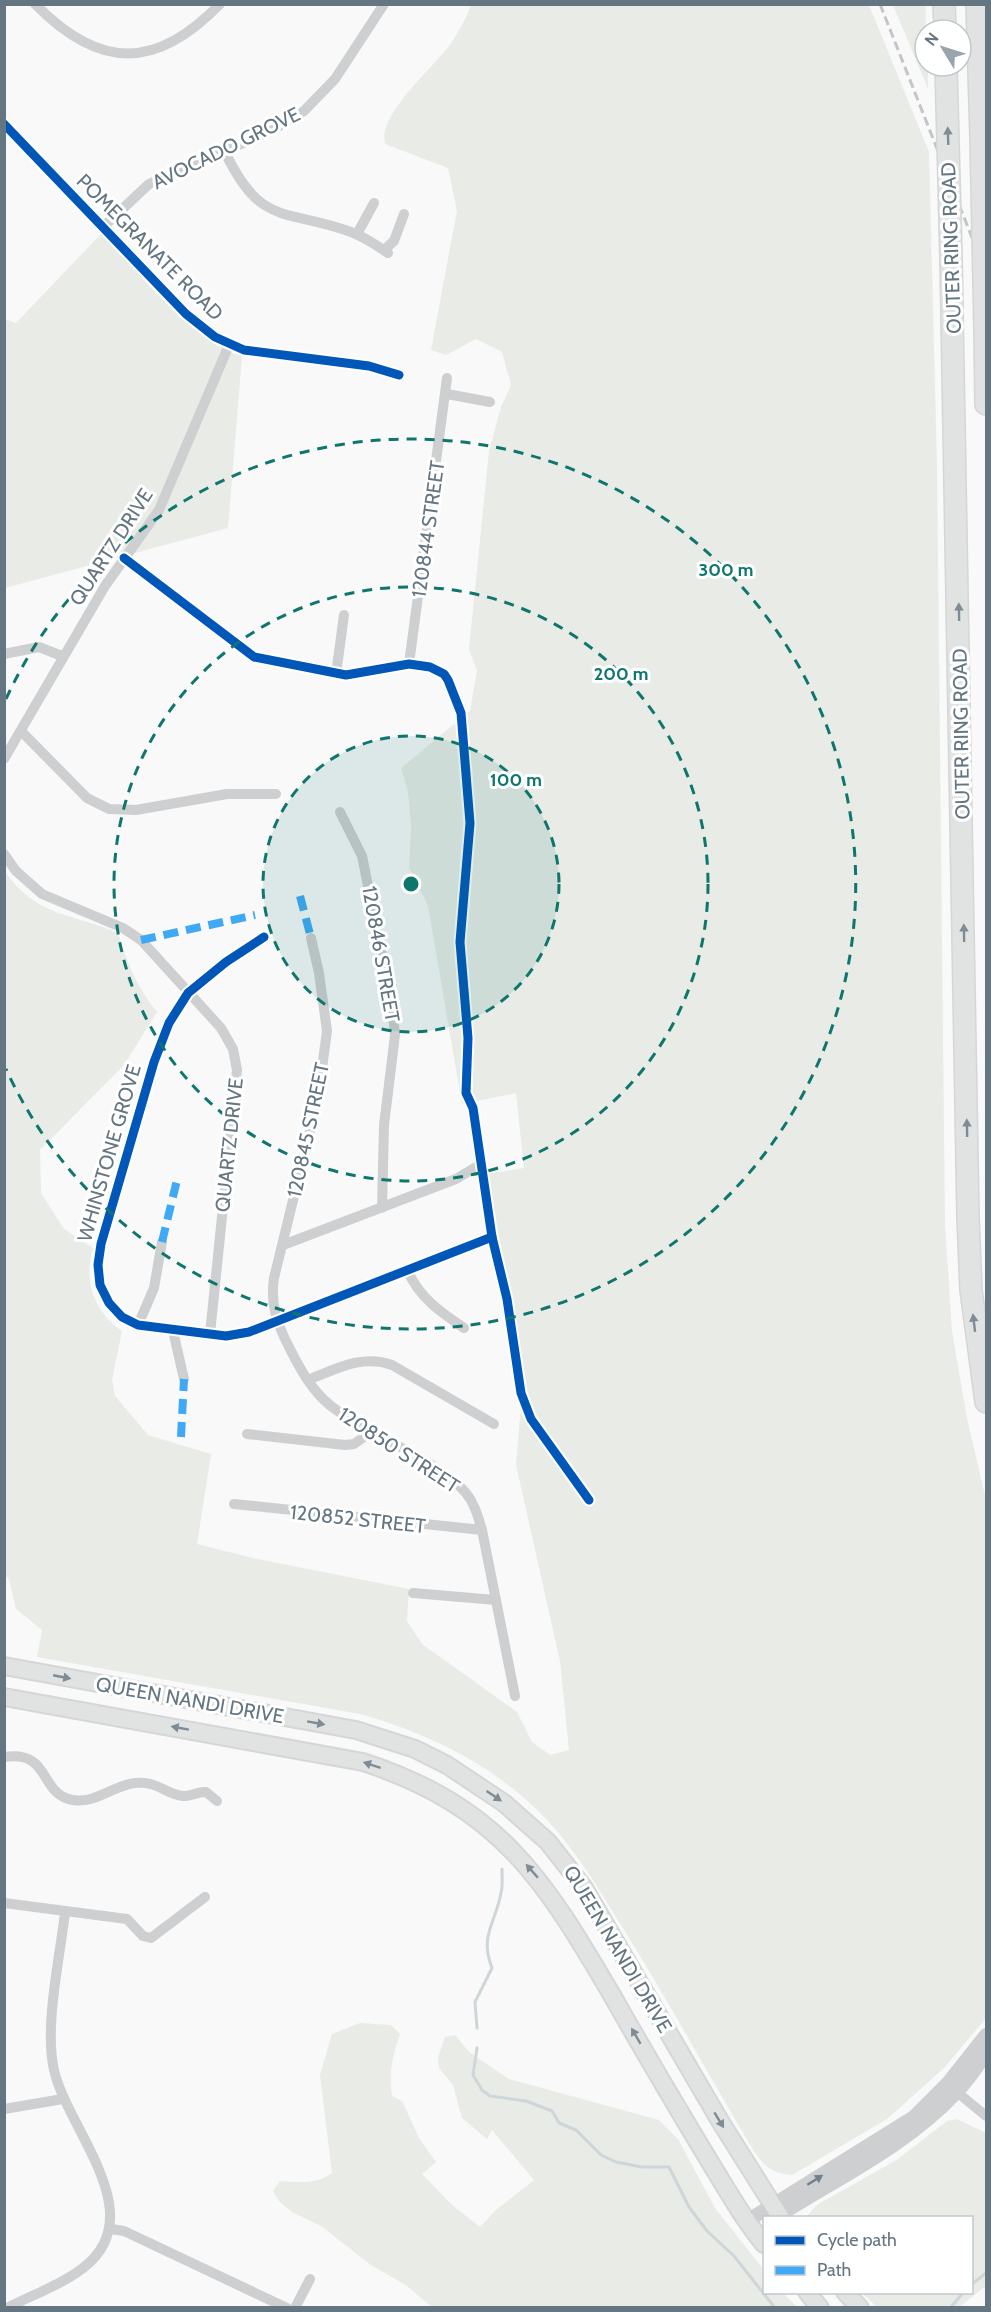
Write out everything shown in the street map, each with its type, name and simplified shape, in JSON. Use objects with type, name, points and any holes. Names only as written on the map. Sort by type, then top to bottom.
[{"type":"highway","name":"OUTER RING ROAD","points":[[977,4],[987,404]]},
{"type":"highway","name":"OUTER RING ROAD","points":[[946,78],[968,1217],[971,1290],[987,1402]]},
{"type":"main road","name":"QUEEN NANDI DRIVE","points":[[4,1666],[356,1730],[415,1749],[447,1765],[504,1803],[548,1842],[584,1888],[764,2216]]},
{"type":"main road","name":"QUEEN NANDI DRIVE","points":[[4,1697],[284,1745],[363,1762],[415,1781],[465,1810],[516,1853],[555,1900],[763,2216]]},
{"type":"main road","points":[[809,2294],[820,2307]]},
{"type":"main road","points":[[846,2294],[860,2307]]},
{"type":"street","points":[[35,4],[70,36],[96,49],[114,52],[154,49],[179,40],[191,33],[220,4]]},
{"type":"street","name":"AVOCADO GROVE","points":[[102,228],[149,184],[225,152],[288,121],[316,101],[384,4]]},
{"type":"street","name":"POMEGRANATE ROAD","points":[[4,124],[202,329],[229,345],[244,350],[369,366],[399,375]]},
{"type":"street","points":[[225,152],[242,183],[269,208],[357,234],[386,251],[394,240],[404,214]]},
{"type":"street","points":[[357,234],[374,203]]},
{"type":"street","name":"QUARTZ DRIVE","points":[[4,759],[62,656],[165,498],[229,345]]},
{"type":"street","name":"120844 STREET","points":[[409,664],[447,394],[447,378]]},
{"type":"street","points":[[447,394],[490,402]]},
{"type":"street","points":[[124,558],[248,654],[261,659],[336,674],[359,674],[409,664],[430,667],[444,674],[448,680],[461,713],[470,823],[460,942],[468,1038],[466,1093],[473,1108],[492,1238],[507,1299],[521,1393],[531,1419],[589,1500]]},
{"type":"street","points":[[336,674],[344,615]]},
{"type":"street","points":[[4,654],[39,647],[62,656]]},
{"type":"street","points":[[21,731],[87,798],[109,809],[136,810],[227,794],[276,794]]},
{"type":"street","name":"120846 STREET","points":[[340,812],[365,866],[392,1005],[395,1035],[384,1125],[382,1208]]},
{"type":"street","name":"QUARTZ DRIVE","points":[[4,854],[16,871],[42,894],[116,924],[141,940],[228,1039],[233,1049],[237,1070],[210,1334]]},
{"type":"street","points":[[188,993],[226,962],[264,937]]},
{"type":"street","name":"120845 STREET","points":[[276,1322],[272,1291],[318,1098],[327,1031],[325,1004],[311,938]]},
{"type":"street","name":"WHINSTONE GROVE","points":[[188,993],[161,1040],[98,1256],[98,1275],[104,1294],[122,1317],[138,1325],[237,1335],[492,1238]]},
{"type":"street","points":[[283,1245],[456,1179],[481,1164]]},
{"type":"street","points":[[138,1325],[154,1288],[162,1242]]},
{"type":"street","points":[[407,1270],[419,1293],[464,1328]]},
{"type":"street","name":"120850 STREET","points":[[276,1322],[308,1380],[331,1406],[458,1484],[475,1508],[482,1530],[515,1696]]},
{"type":"street","points":[[173,1330],[184,1379]]},
{"type":"street","points":[[308,1380],[362,1360],[376,1360],[392,1365],[494,1424]]},
{"type":"street","points":[[247,1434],[345,1445],[362,1439],[371,1432]]},
{"type":"street","name":"120852 STREET","points":[[234,1504],[482,1530]]},
{"type":"street","points":[[414,1593],[496,1600]]},
{"type":"street","points":[[4,1757],[21,1755],[38,1762],[61,1795],[73,1800],[92,1798],[125,1785],[147,1782],[183,1796],[206,1792],[217,1801]]},
{"type":"street","points":[[4,1903],[127,1919],[143,1936],[151,1938],[205,1897]]},
{"type":"street","points":[[7,2307],[84,2267],[98,2252],[111,2229],[110,2208],[103,2179],[63,2099],[54,2071],[51,2048],[65,1912]]},
{"type":"street","points":[[952,2089],[987,2035]]},
{"type":"street","points":[[775,2216],[952,2089],[987,2054]]},
{"type":"street","points":[[952,2089],[987,2116]]},
{"type":"street","points":[[4,2109],[63,2099]]},
{"type":"street","points":[[111,2229],[124,2231],[287,2307]]},
{"type":"street","points":[[295,2307],[310,2279]]},
{"type":"shaded area","points":[[471,5],[869,5],[929,152],[937,465],[945,1224],[952,1331],[967,1418],[986,1500],[986,2018],[944,2068],[887,2119],[792,2175],[770,2169],[755,2153],[592,1878],[548,1821],[516,1791],[475,1762],[431,1739],[360,1714],[37,1657],[42,1630],[16,1609],[9,1579],[4,1574],[4,870],[16,886],[42,905],[55,912],[118,933],[133,974],[157,1012],[124,1065],[40,1150],[41,1193],[64,1229],[93,1248],[89,1272],[93,1294],[104,1315],[122,1331],[112,1380],[115,1396],[148,1435],[211,1454],[197,1544],[253,1558],[409,1589],[407,1621],[422,1644],[517,1712],[532,1742],[550,1755],[569,1750],[560,1661],[516,1465],[523,1382],[508,1283],[486,1174],[524,1168],[516,1093],[462,1104],[428,906],[409,868],[411,825],[408,792],[401,768],[470,711],[477,671],[469,649],[489,451],[501,407],[511,385],[502,352],[476,339],[446,355],[431,350],[457,211],[448,168],[385,144],[385,132],[398,105],[452,42]]},
{"type":"shaded area","points":[[893,5],[926,5],[926,18],[913,18],[913,53]]},
{"type":"shaded area","points":[[923,78],[928,78],[928,89]]},
{"type":"shaded area","points":[[102,233],[186,322],[223,349],[242,356],[228,528],[5,588],[5,319],[16,323]]},
{"type":"shaded area","points":[[360,2023],[391,2025],[400,2034],[392,2064],[392,2096],[402,2101],[419,2138],[436,2162],[422,2174],[452,2205],[480,2227],[496,2210],[534,2180],[492,2130],[487,2139],[462,2118],[453,2085],[439,2068],[438,2057],[445,2037],[455,2035],[469,2052],[509,2079],[659,2120],[678,2139],[715,2208],[763,2269],[763,2294],[784,2294],[797,2307],[432,2307],[407,2286],[371,2265],[321,2226],[292,2212],[278,2200],[273,2191],[280,2181],[314,2181],[332,2173],[320,2075],[332,2034]]},
{"type":"shaded area","points":[[957,2119],[986,2133],[986,2286],[959,2307],[877,2307],[863,2294],[973,2294],[973,2216],[807,2216],[817,2205],[898,2159],[947,2121]]},
{"type":"waterway","points":[[477,2028],[475,2002],[492,1968],[487,1947],[502,1890],[502,1869]]},
{"type":"waterway","points":[[477,2048],[473,2075],[482,2090],[490,2096],[526,2101],[552,2111],[559,2123],[576,2130],[601,2155],[616,2162],[642,2167],[669,2167],[689,2207],[707,2231],[734,2256],[763,2293]]},
{"type":"waterway","points":[[973,2283],[986,2273]]},
{"type":"waterway","points":[[764,2294],[775,2308]]},
{"type":"waterway","points":[[950,2308],[962,2294]]},
{"type":"railway","points":[[880,4],[986,273]]},
{"type":"marked path","points":[[300,896],[311,938]]},
{"type":"marked path","points":[[141,940],[255,915]]},
{"type":"marked path","points":[[162,1242],[177,1180]]},
{"type":"marked path","points":[[181,1437],[184,1379]]},
{"type":"cycle path","points":[[4,124],[186,314],[215,337],[244,350],[369,366],[399,375]]},
{"type":"cycle path","points":[[124,558],[254,657],[346,675],[409,664],[430,667],[444,674],[448,680],[461,713],[470,823],[460,942],[468,1038],[466,1093],[473,1108],[492,1237],[507,1299],[521,1393],[531,1419],[589,1500]]},
{"type":"cycle path","points":[[264,937],[226,962],[188,993],[169,1023],[154,1062],[101,1244],[98,1265],[100,1285],[109,1303],[122,1317],[138,1325],[226,1336],[249,1332],[492,1237]]}]
